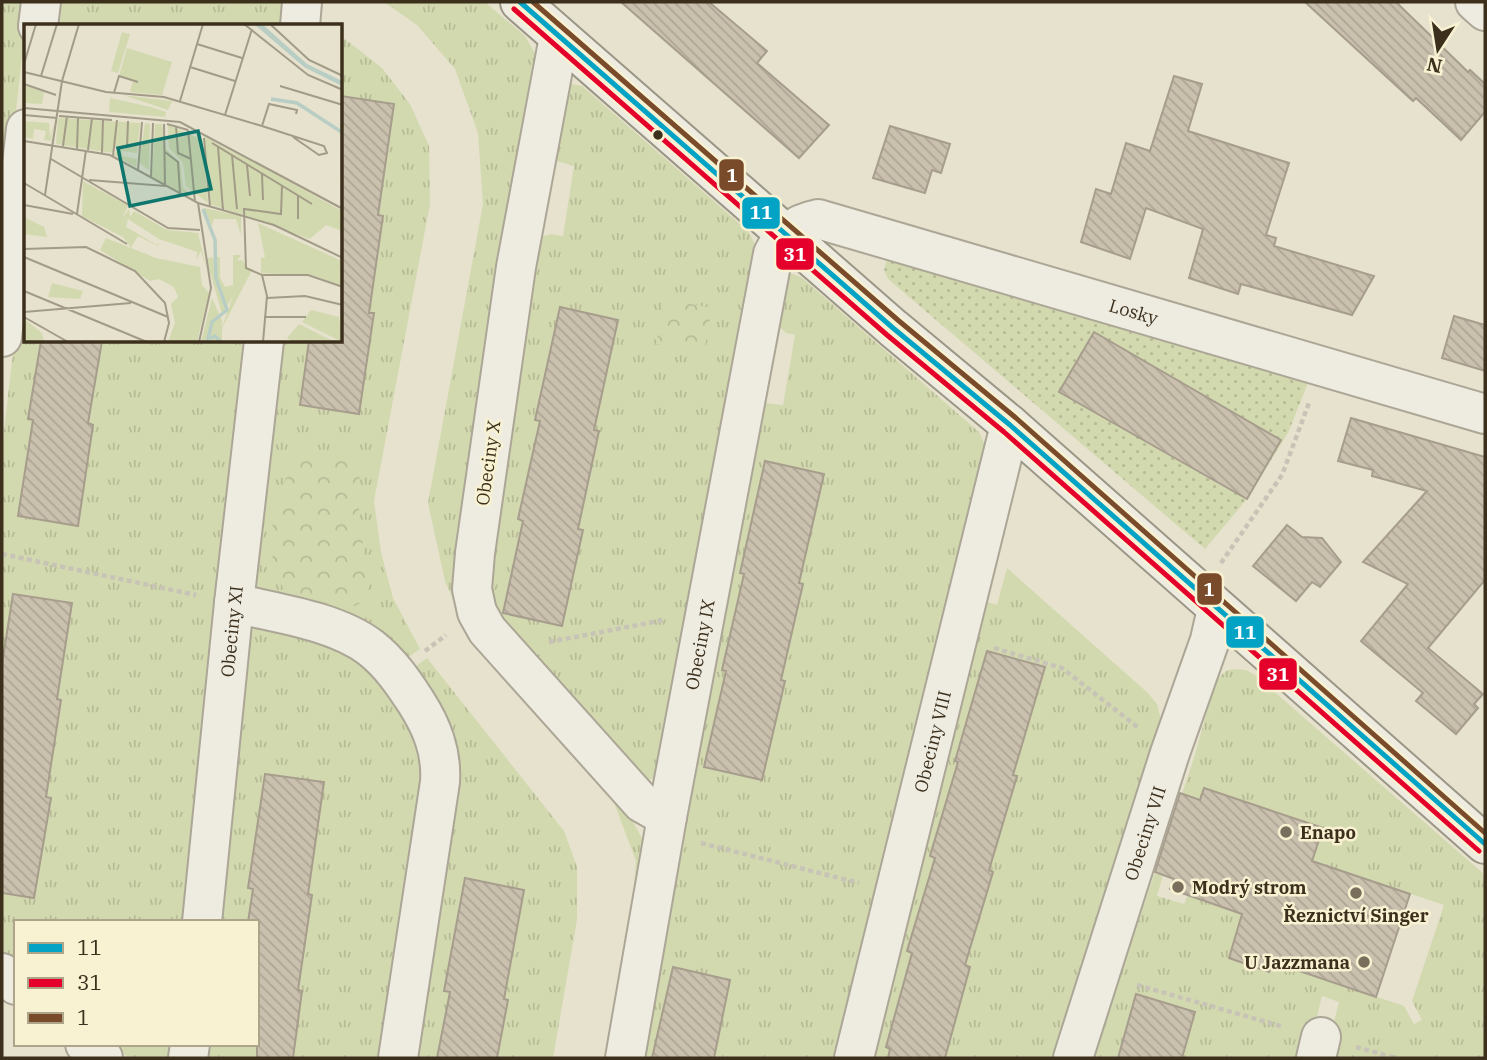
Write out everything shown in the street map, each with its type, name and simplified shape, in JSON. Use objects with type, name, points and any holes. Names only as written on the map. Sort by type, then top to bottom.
[{"type":"street","points":[[38,24],[41,2]]},
{"type":"street","points":[[520,2],[1010,425],[1216,591],[1485,844]]},
{"type":"street","points":[[1475,2],[1485,11]]},
{"type":"street","name":"Obeciny X","points":[[559,37],[516,267],[478,526],[472,589],[477,612],[500,647],[642,803],[667,817]]},
{"type":"street","points":[[2,337],[24,146]]},
{"type":"street","name":"Losky","points":[[785,233],[801,223],[818,219],[1485,414]]},
{"type":"street","name":"Obeciny IX","points":[[625,1058],[667,817],[773,254],[785,233]]},
{"type":"street","name":"Obeciny XI","points":[[202,920],[264,343]]},
{"type":"street","name":"Obeciny VIII","points":[[854,1058],[1010,425]]},
{"type":"street","name":"Obeciny VII","points":[[1073,1058],[1170,753],[1210,640],[1216,591]]},
{"type":"street","points":[[234,603],[325,626],[369,647],[397,673],[426,719],[438,749],[441,765],[398,1058]]},
{"type":"street","points":[[88,1046],[103,1058]]},
{"type":"path","points":[[1216,591],[1282,475],[1322,366]]},
{"type":"path","points":[[2,554],[234,603]]},
{"type":"path","points":[[397,673],[477,612]]},
{"type":"path","points":[[500,647],[552,642],[706,612]]},
{"type":"path","points":[[956,637],[1062,668],[1170,753]]},
{"type":"path","points":[[667,817],[681,838],[894,892]]},
{"type":"path","points":[[1104,960],[1318,1048],[1396,1058]]},
{"type":"green space","points":[[2,2],[28,2],[24,24],[2,238]]},
{"type":"green space","points":[[53,2],[292,2],[289,24],[50,24]]},
{"type":"green space","points":[[384,2],[485,2],[525,36],[537,57],[459,613],[445,581],[428,503],[483,204],[478,133],[455,69],[417,25]]},
{"type":"green space","points":[[343,38],[382,68],[410,104],[429,146],[430,204],[374,501],[381,552],[393,598],[420,649],[401,662],[262,594],[254,583],[275,343],[343,343]]},
{"type":"green space","points":[[566,83],[582,86],[748,231],[758,250],[659,776],[646,781],[504,634],[482,571],[537,238],[551,234],[563,236],[574,166],[552,157]]},
{"type":"green space","points":[[24,254],[24,343],[256,343],[195,920],[14,920],[14,964],[2,954],[2,449]]},
{"type":"green space","points":[[887,259],[1310,378],[1288,433],[1247,499],[1205,549],[888,279],[884,270]]},
{"type":"green space","points":[[783,275],[801,277],[979,432],[987,449],[842,1058],[633,1058],[764,403],[783,405],[795,335],[786,333],[778,325]]},
{"type":"green space","points":[[664,299],[712,308],[704,352],[656,344]]},
{"type":"green space","points":[[331,454],[360,465],[359,512],[369,598],[345,609],[292,596],[277,576],[272,550],[273,522],[278,498],[296,458]]},
{"type":"green space","points":[[1007,568],[1148,693],[1157,704],[1162,724],[1066,1058],[865,1058],[984,601],[997,605]]},
{"type":"green space","points":[[263,626],[357,650],[430,753],[390,1058],[199,1058],[200,1046],[259,1046],[259,920],[213,920],[247,634]]},
{"type":"green space","points":[[427,658],[564,831],[577,867],[577,920],[553,1058],[408,1058],[448,794],[408,672]]},
{"type":"green space","points":[[1246,670],[1255,675],[1485,875],[1485,1058],[1325,1058],[1339,1002],[1322,996],[1307,1058],[1091,1058],[1155,872],[1163,875],[1157,896],[1184,904],[1188,895],[1251,917],[1230,959],[1269,972],[1273,962],[1404,1006],[1414,1024],[1422,1020],[1412,1001],[1444,905],[1312,861],[1323,828],[1205,788],[1200,802],[1182,794],[1214,686],[1224,672]]},
{"type":"green space","points":[[610,792],[618,794],[644,842],[631,929],[636,861]]},
{"type":"green space","points":[[114,1046],[183,1046],[181,1058],[129,1058]]},
{"type":"building","points":[[621,2],[709,2],[767,51],[757,63],[829,125],[799,158]]},
{"type":"building","points":[[1305,2],[1396,2],[1468,72],[1470,70],[1485,84],[1485,112],[1461,140],[1416,98],[1413,101]]},
{"type":"building","points":[[1174,76],[1202,84],[1188,131],[1289,163],[1266,235],[1276,238],[1274,246],[1374,276],[1352,315],[1241,284],[1238,294],[1189,278],[1203,229],[1146,208],[1130,259],[1081,242],[1096,189],[1111,194],[1126,143],[1150,151]]},
{"type":"building","points":[[343,96],[394,104],[378,215],[383,216],[369,313],[374,313],[359,414],[300,405],[309,343],[343,343]]},
{"type":"building","points":[[890,126],[950,144],[941,173],[932,170],[925,193],[873,178]]},
{"type":"building","points":[[560,307],[618,320],[594,430],[599,431],[578,529],[583,530],[562,626],[503,613],[523,521],[518,519],[540,421],[535,420]]},
{"type":"building","points":[[1454,316],[1485,325],[1485,371],[1442,358]]},
{"type":"building","points":[[1094,332],[1281,440],[1247,499],[1059,392]]},
{"type":"building","points":[[41,343],[102,343],[88,423],[93,425],[78,526],[18,516],[33,420],[28,419]]},
{"type":"building","points":[[1351,418],[1485,457],[1485,580],[1428,648],[1483,694],[1474,704],[1478,708],[1456,734],[1416,701],[1423,693],[1361,641],[1408,584],[1363,562],[1427,491],[1372,476],[1373,470],[1338,461]]},
{"type":"building","points":[[765,461],[824,474],[799,583],[803,584],[781,680],[785,681],[762,780],[704,767],[726,671],[722,670],[744,574],[740,573]]},
{"type":"building","points":[[1287,525],[1302,537],[1322,538],[1341,562],[1320,587],[1312,582],[1296,601],[1253,566]]},
{"type":"building","points":[[13,594],[72,603],[57,699],[61,700],[46,797],[51,798],[34,898],[2,893],[2,664]]},
{"type":"building","points":[[987,651],[1045,667],[1013,775],[1017,776],[989,870],[993,872],[965,965],[970,967],[945,1058],[888,1058],[890,1049],[886,1047],[912,953],[907,951],[935,858],[930,856]]},
{"type":"building","points":[[265,774],[324,782],[308,894],[312,895],[298,990],[302,991],[293,1058],[257,1058],[259,920],[248,920],[253,889],[248,888]]},
{"type":"building","points":[[1204,788],[1323,828],[1312,861],[1410,894],[1376,997],[1273,962],[1269,972],[1229,958],[1242,914],[1170,889],[1174,879],[1155,872],[1180,793],[1200,800]]},
{"type":"building","points":[[465,878],[524,890],[504,999],[508,1000],[497,1058],[437,1058],[450,992],[444,991]]},
{"type":"building","points":[[673,967],[730,980],[714,1058],[652,1058]]},
{"type":"building","points":[[1136,994],[1195,1012],[1182,1058],[1118,1058]]},
{"type":"transit line","name":"11","points":[[520,2],[893,328],[1010,425],[1485,844]]},
{"type":"transit line","name":"1","points":[[533,2],[899,321],[1016,418],[1485,833]]},
{"type":"transit line","name":"31","points":[[514,9],[887,335],[1004,432],[1479,851]]},
{"type":"place","name":"Enapo","points":[[1286,832]]},
{"type":"place","name":"Modrý strom","points":[[1178,887]]},
{"type":"place","name":"Řeznictví Singer","points":[[1356,893]]},
{"type":"place","name":"U Jazzmana","points":[[1364,962]]}]
